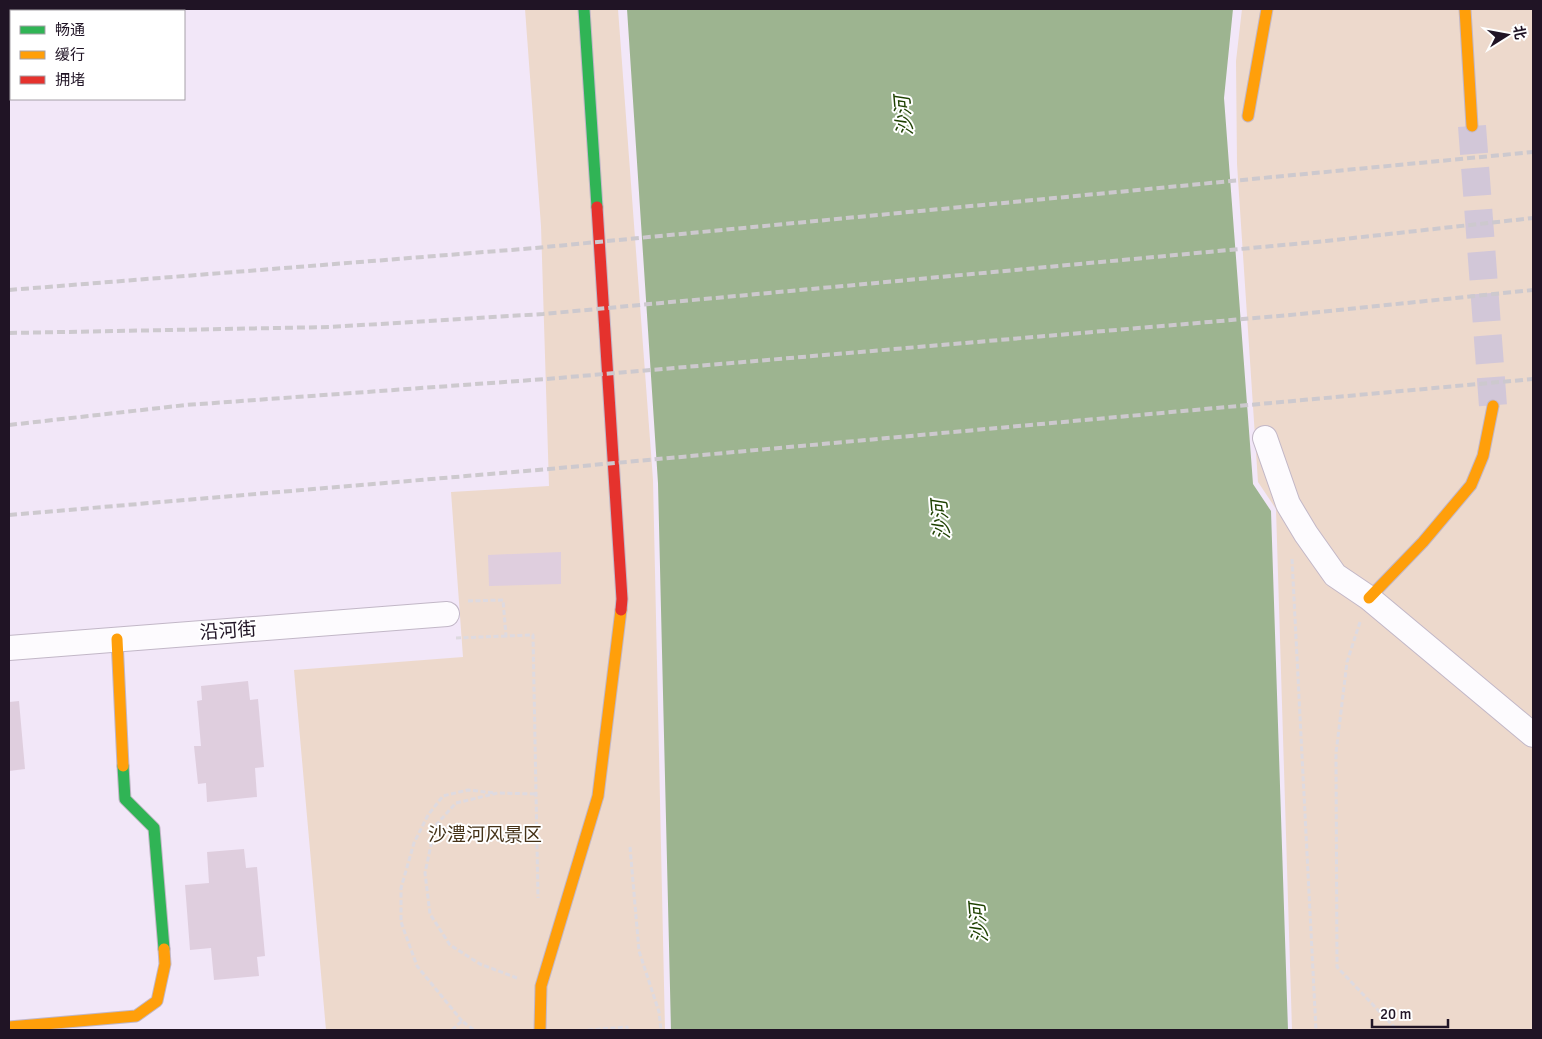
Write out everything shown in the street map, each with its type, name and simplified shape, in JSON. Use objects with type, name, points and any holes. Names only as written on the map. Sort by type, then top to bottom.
[{"type":"street","points":[[540,1030],[541,986],[598,796],[622,599],[584,9]]},
{"type":"street","points":[[1248,116],[1267,9]]},
{"type":"street","points":[[1465,9],[1472,126]]},
{"type":"street","points":[[1369,598],[1423,542],[1470,486],[1483,456],[1493,406]]},
{"type":"street","points":[[1265,438],[1288,504],[1306,534],[1335,575],[1369,598],[1533,735]]},
{"type":"street","name":"沿河街","points":[[9,648],[447,614]]},
{"type":"street","points":[[9,1027],[136,1016],[157,1000],[165,964],[154,828],[125,799],[117,639]]},
{"type":"path","points":[[1306,534],[1291,542],[1316,1030]]},
{"type":"path","points":[[1369,598],[1347,662],[1336,753],[1337,967],[1397,1030]]},
{"type":"path","points":[[506,636],[503,600],[446,602],[448,638],[506,636],[533,635],[538,900]]},
{"type":"path","points":[[474,1030],[462,1021],[417,966],[401,922],[401,888],[414,844],[428,815],[443,796],[468,790],[535,794]]},
{"type":"path","points":[[498,793],[456,803],[434,826],[425,873],[430,914],[450,945],[480,964],[541,986]]},
{"type":"path","points":[[630,847],[639,951],[659,1012],[661,1030]]},
{"type":"path","points":[[452,1030],[462,1021]]},
{"type":"path","points":[[588,1030],[627,1027],[627,1030]]},
{"type":"green space","name":"沙澧河风景区","points":[[525,9],[618,9],[653,480],[665,1030],[326,1030],[294,670],[463,657],[451,492],[549,486],[541,226]]},
{"type":"green space","points":[[1242,9],[1533,9],[1533,1030],[1292,1030],[1276,509],[1258,482],[1237,164],[1236,61]]},
{"type":"water","name":"沙河","points":[[627,9],[1233,9],[1224,98],[1253,484],[1271,511],[1288,1030],[671,1030],[658,483]]},
{"type":"building","points":[[561,552],[561,584],[489,586],[488,555]]},
{"type":"building","points":[[248,681],[250,700],[258,699],[264,767],[255,768],[257,797],[207,802],[206,783],[198,784],[194,746],[201,746],[197,701],[202,700],[201,686]]},
{"type":"building","points":[[19,701],[25,769],[9,771],[9,702]]},
{"type":"building","points":[[244,849],[246,868],[257,867],[265,956],[257,957],[259,976],[214,980],[211,948],[190,950],[185,885],[209,883],[207,852]]},
{"type":"tunnel","points":[[1472,126],[1493,406]]},
{"type":"railway","points":[[9,290],[535,248],[1533,152]]},
{"type":"railway","points":[[9,333],[330,327],[543,314],[1326,241],[1533,218]]},
{"type":"railway","points":[[9,425],[186,405],[546,379],[1290,315],[1533,290]]},
{"type":"railway","points":[[9,515],[549,469],[1533,379]]},
{"type":"traffic: fast","points":[[584,9],[597,207]]},
{"type":"traffic: fast","points":[[123,766],[125,799],[154,828],[164,949]]},
{"type":"traffic: slow","points":[[1248,116],[1267,9]]},
{"type":"traffic: slow","points":[[1465,9],[1472,126]]},
{"type":"traffic: slow","points":[[1369,598],[1423,542],[1471,485],[1483,456],[1493,406]]},
{"type":"traffic: slow","points":[[540,1030],[541,986],[598,796],[621,610]]},
{"type":"traffic: slow","points":[[117,639],[123,766]]},
{"type":"traffic: slow","points":[[9,1027],[136,1016],[157,1001],[165,964],[164,949]]},
{"type":"traffic: jam","points":[[597,207],[622,599],[621,610]]}]
